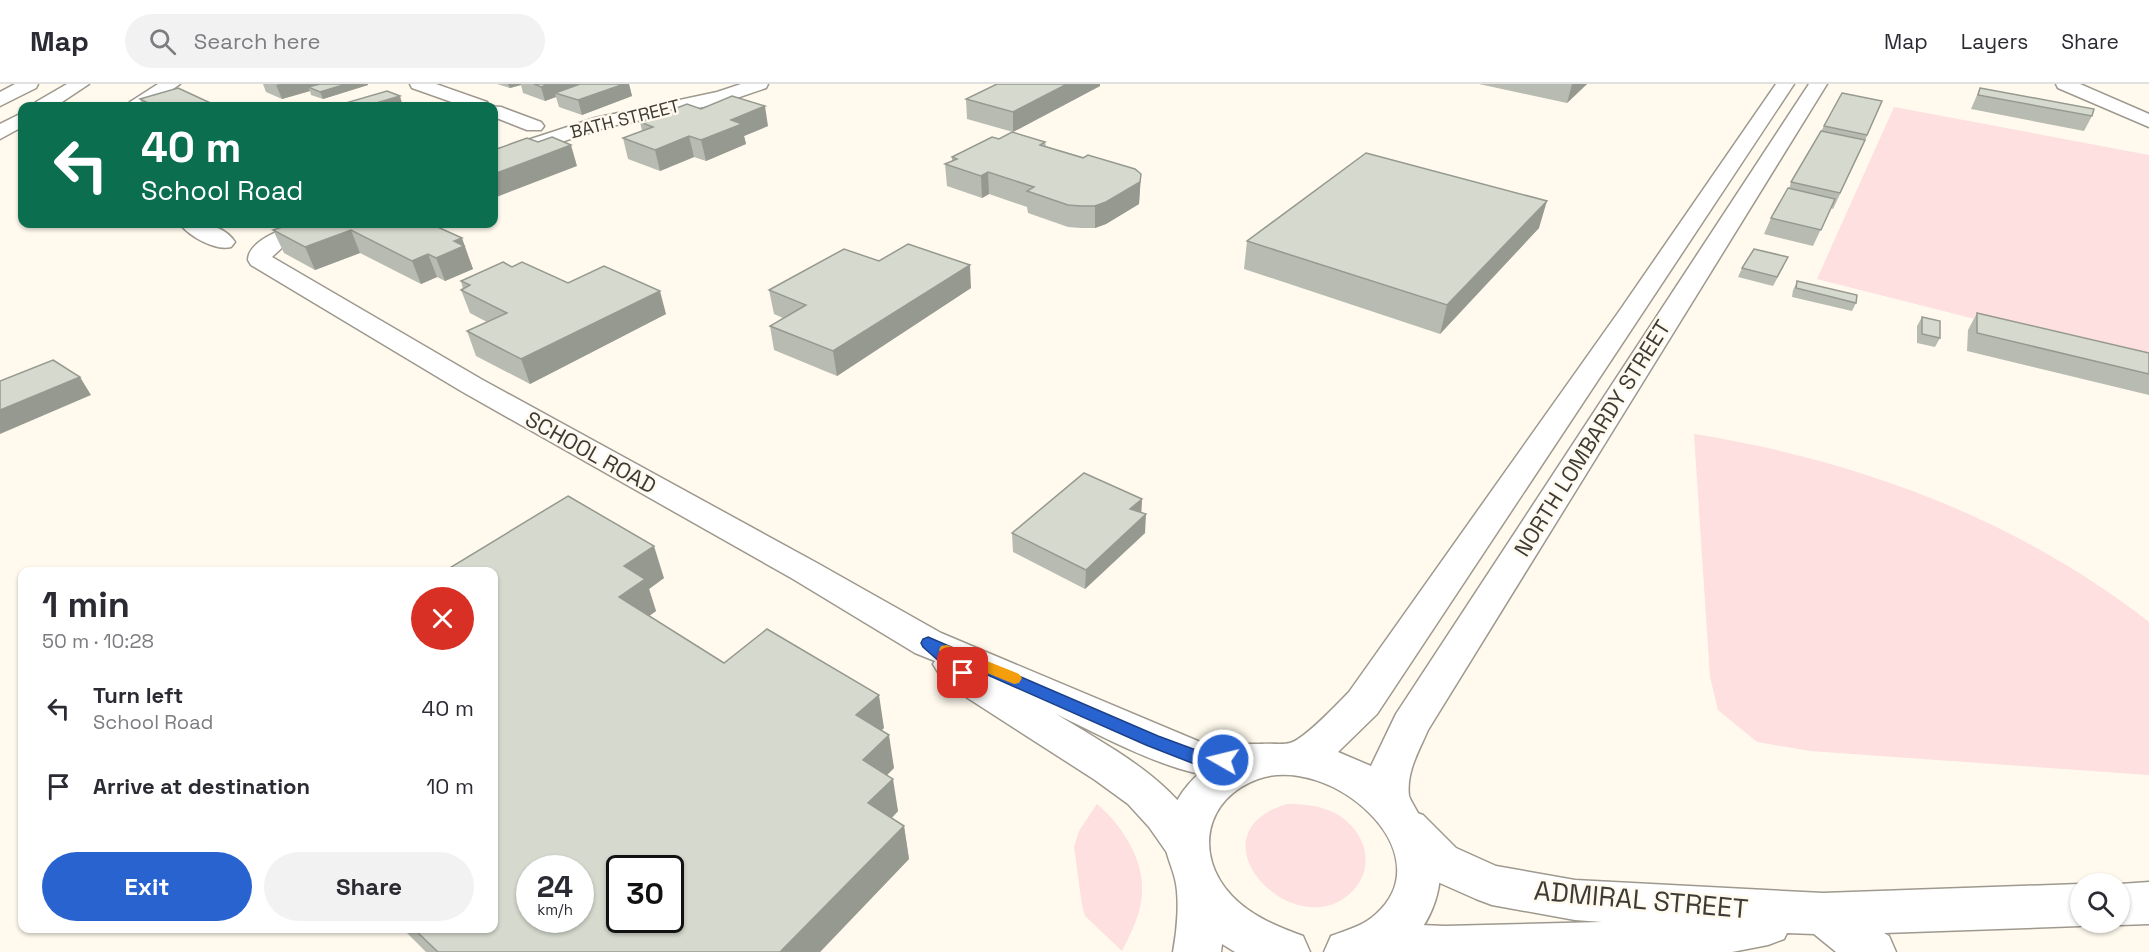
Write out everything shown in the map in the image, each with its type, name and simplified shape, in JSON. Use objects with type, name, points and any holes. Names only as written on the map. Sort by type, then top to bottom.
[{"type":"main road","points":[[0,100],[29,84]]},
{"type":"main road","points":[[50,102],[80,84]]},
{"type":"main road","points":[[143,102],[171,84]]},
{"type":"main road","points":[[419,84],[469,102]]},
{"type":"main road","name":"BATH STREET","points":[[498,157],[602,122],[722,97],[759,84]]},
{"type":"main road","name":"NORTH LOMBARDY STREET","points":[[1279,760],[1323,741],[1363,703],[1636,306],[1785,84]]},
{"type":"main road","name":"NORTH LOMBARDY STREET","points":[[1398,814],[1389,772],[1410,725],[1818,84]]},
{"type":"main road","points":[[2065,84],[2149,121]]},
{"type":"main road","points":[[2105,84],[2149,103]]},
{"type":"main road","points":[[498,112],[534,126]]},
{"type":"main road","points":[[0,133],[18,122]]},
{"type":"main road","points":[[199,228],[223,242]]},
{"type":"main road","name":"SCHOOL ROAD","points":[[306,228],[278,239],[260,255],[260,260],[471,385],[805,571],[928,643],[997,671],[1139,735],[1203,760],[1279,760]]},
{"type":"main road","name":"SCHOOL ROAD","points":[[928,643],[977,685],[1110,768],[1143,792],[1164,814],[1192,861],[1215,910],[1248,937],[1287,952]]},
{"type":"main road","points":[[1197,952],[1200,932],[1192,861],[1193,812],[1209,788],[1232,771],[1279,760]]},
{"type":"main road","name":"ADMIRAL STREET","points":[[1279,760],[1329,766],[1360,780],[1398,814],[1440,862],[1492,885],[1575,900],[1823,914],[2070,905]]},
{"type":"main road","points":[[1360,949],[1401,923],[1417,892],[1418,858],[1398,814]]},
{"type":"main road","points":[[2130,904],[2149,903]]},
{"type":"main road","points":[[1823,914],[1872,952]]},
{"type":"main road","name":"ADMIRAL STREET","points":[[1360,949],[1670,942],[1823,914]]},
{"type":"shaded area","points":[[1894,107],[2149,155],[2149,363],[1817,279]]},
{"type":"shaded area","points":[[1694,434],[1755,445],[1816,460],[1933,499],[1990,524],[2045,553],[2098,585],[2149,622],[2149,775],[1810,751],[1757,742],[1718,710],[1710,677]]},
{"type":"shaded area","points":[[1097,804],[1123,832],[1140,868],[1142,894],[1140,909],[1122,951],[1085,916],[1082,905],[1074,847],[1079,831]]},
{"type":"shaded area","points":[[1287,804],[1308,805],[1328,810],[1340,816],[1358,835],[1366,857],[1365,869],[1354,890],[1343,899],[1320,907],[1296,904],[1274,893],[1257,877],[1247,857],[1247,836],[1259,818]]},
{"type":"building","points":[[320,84],[346,84],[320,92],[308,87]]},
{"type":"building","points":[[580,84],[624,84],[578,100],[555,93]]},
{"type":"building","points":[[997,84],[1067,84],[1013,112],[966,99]]},
{"type":"building","points":[[178,88],[208,102],[146,102],[140,99]]},
{"type":"building","points":[[1980,88],[2094,109],[2092,116],[1978,95]]},
{"type":"building","points":[[387,91],[400,96],[380,102],[349,102]]},
{"type":"building","points":[[1842,93],[1882,101],[1867,135],[1824,126]]},
{"type":"building","points":[[732,96],[765,106],[731,120],[742,124],[701,140],[689,136],[655,150],[623,138],[653,127],[640,122],[687,104],[701,109]]},
{"type":"building","points":[[1821,131],[1865,140],[1840,193],[1791,182]]},
{"type":"building","points":[[1012,132],[1045,142],[1040,145],[1083,158],[1088,155],[1135,169],[1141,174],[1140,182],[1095,206],[1068,205],[1027,191],[1034,187],[988,172],[981,176],[945,164],[957,159],[952,157],[992,137],[999,139]]},
{"type":"building","points":[[552,137],[571,145],[498,172],[498,149],[527,138],[538,142]]},
{"type":"building","points":[[1366,153],[1547,201],[1447,305],[1247,241]]},
{"type":"building","points":[[1788,188],[1835,199],[1821,230],[1771,218]]},
{"type":"building","points":[[279,228],[440,228],[462,238],[454,241],[464,246],[436,258],[428,254],[412,261],[351,230],[305,247],[273,230]]},
{"type":"building","points":[[908,244],[970,265],[833,351],[770,326],[806,305],[769,290],[844,249],[879,261]]},
{"type":"building","points":[[1754,249],[1788,257],[1777,277],[1742,268]]},
{"type":"building","points":[[503,262],[512,267],[522,262],[568,283],[604,266],[660,291],[521,359],[467,331],[507,313],[461,290],[470,285],[461,281]]},
{"type":"building","points":[[1797,281],[1857,295],[1856,303],[1796,288]]},
{"type":"building","points":[[1977,313],[2149,353],[2149,374],[1977,333]]},
{"type":"building","points":[[1922,317],[1940,321],[1940,338],[1922,334]]},
{"type":"building","points":[[53,360],[80,377],[0,410],[0,381]]},
{"type":"building","points":[[1084,473],[1142,499],[1130,509],[1146,514],[1086,570],[1012,533]]},
{"type":"building","points":[[568,496],[654,546],[624,566],[645,579],[619,597],[724,663],[767,629],[879,695],[856,715],[889,735],[863,760],[893,779],[868,803],[904,826],[780,952],[438,952],[418,933],[498,933],[498,567],[451,567]]},
{"type":"slow traffic","points":[[947,650],[1014,678]]},
{"type":"route","points":[[963,673],[928,643],[1152,740],[1203,760],[1223,760]]}]
